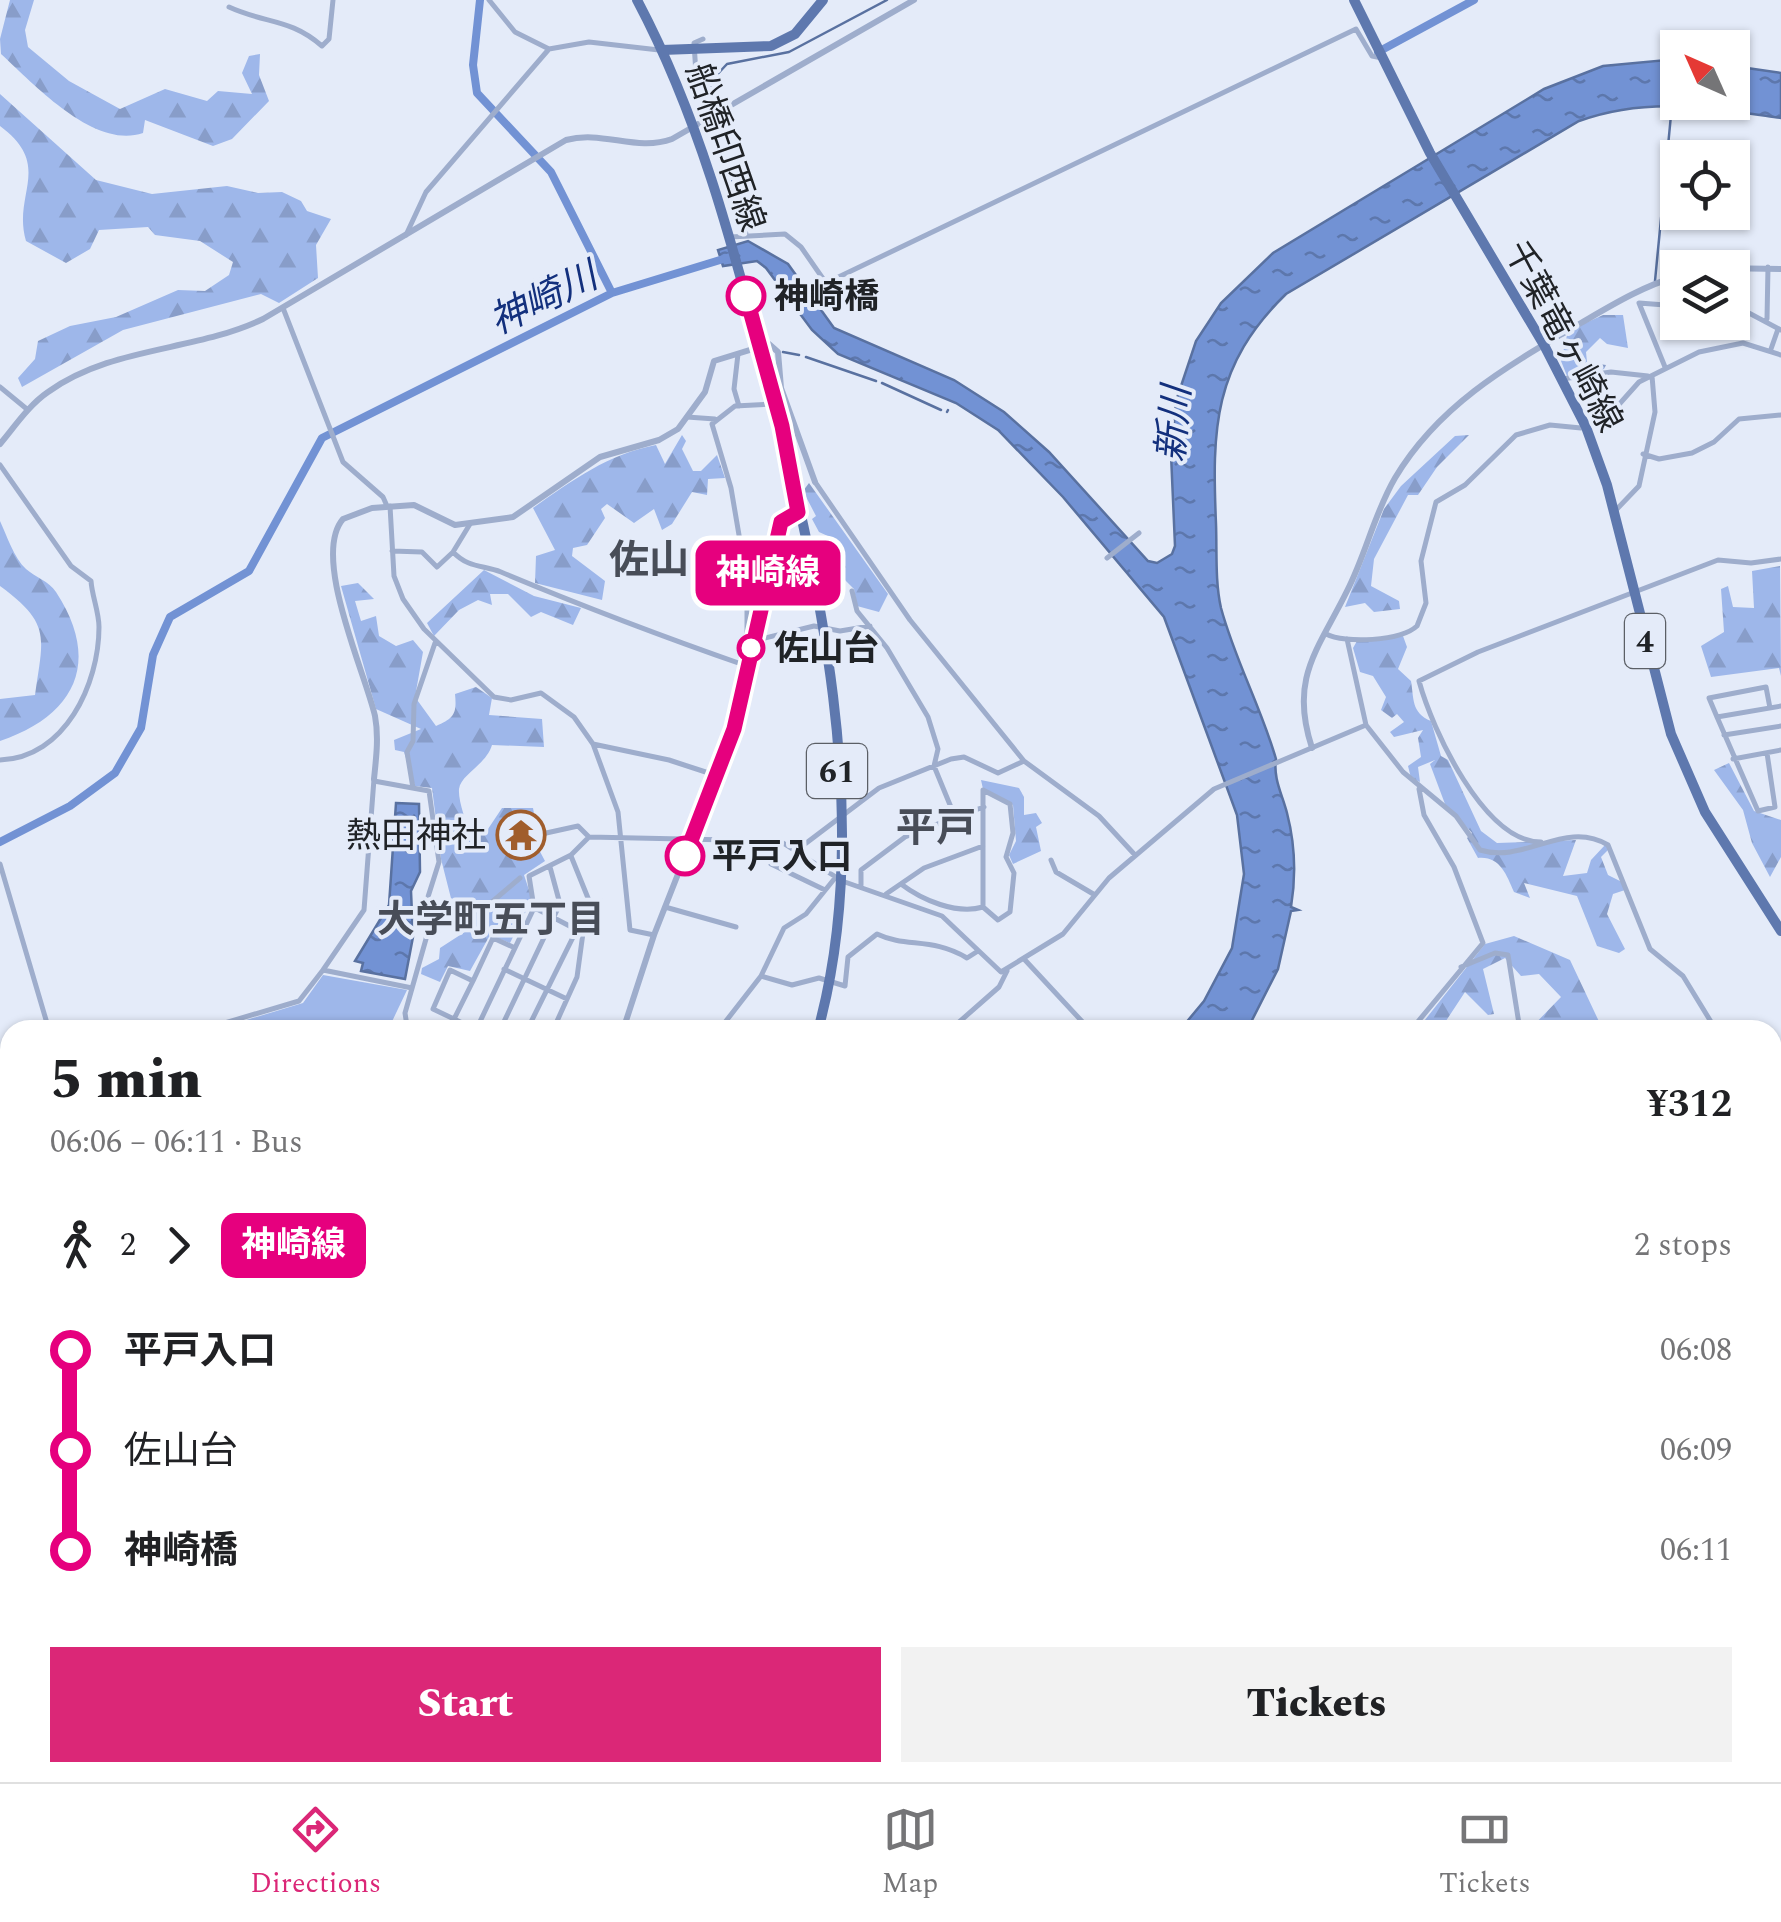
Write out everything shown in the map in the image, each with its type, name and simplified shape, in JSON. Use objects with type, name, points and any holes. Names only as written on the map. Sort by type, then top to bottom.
[{"type":"main road","name":"船橋印西線","points":[[637,0],[694,126],[730,238],[775,404],[820,626],[840,818],[831,984],[821,1020]]},
{"type":"main road","name":"船橋印西線","points":[[662,50],[778,44],[795,34],[822,0]]},
{"type":"main road","name":"千葉竜ヶ崎線","points":[[1354,0],[1430,154],[1544,345],[1586,427],[1614,512],[1658,693],[1684,766],[1724,844],[1777,917],[1781,931]]},
{"type":"street","points":[[228,8],[246,18],[292,24],[322,46],[329,38],[333,0]]},
{"type":"street","points":[[489,0],[515,32],[548,49],[588,42],[662,50]]},
{"type":"street","points":[[0,444],[47,392],[102,364],[215,337],[282,308],[577,137],[594,134],[658,144],[914,0]]},
{"type":"street","points":[[730,238],[785,234],[806,253],[826,283],[1356,29],[1372,56],[1380,54]]},
{"type":"street","points":[[697,89],[694,48],[703,38]]},
{"type":"street","points":[[406,235],[426,192],[548,49]]},
{"type":"street","points":[[1750,267],[1781,268]]},
{"type":"street","points":[[1767,321],[1768,267]]},
{"type":"street","points":[[1312,748],[1304,687],[1309,660],[1348,591],[1384,501],[1422,441],[1474,389],[1630,296],[1660,284]]},
{"type":"street","points":[[1630,296],[1639,303],[1666,368]]},
{"type":"street","points":[[1639,303],[1660,305]]},
{"type":"street","points":[[282,308],[340,456],[388,506],[398,589],[436,642],[494,697],[546,695],[574,717],[593,744],[614,792],[630,930],[654,935]]},
{"type":"street","points":[[1750,313],[1780,330],[1772,350]]},
{"type":"street","points":[[1323,632],[1348,640],[1406,634],[1417,626],[1426,602],[1421,561],[1436,502],[1466,486],[1516,435],[1550,425],[1586,427],[1614,413],[1634,387],[1699,352],[1743,344],[1781,355]]},
{"type":"street","points":[[234,1020],[298,1001],[364,910],[376,725],[341,607],[334,541],[343,519],[388,506],[422,506],[450,524],[513,517],[600,457],[667,436],[687,418],[705,392],[714,360],[760,346],[776,346],[781,388],[815,482],[910,620],[1024,762],[1098,816],[1135,855]]},
{"type":"street","points":[[738,351],[734,389],[739,406]]},
{"type":"street","points":[[1562,379],[1611,372],[1650,377]]},
{"type":"street","points":[[1614,512],[1637,489],[1656,412],[1650,377]]},
{"type":"street","points":[[0,387],[28,410]]},
{"type":"street","points":[[687,418],[715,419],[739,406],[775,404]]},
{"type":"street","points":[[1643,454],[1659,459],[1692,453],[1714,442],[1739,419],[1781,415]]},
{"type":"street","points":[[715,419],[711,433],[731,488],[750,604],[747,666]]},
{"type":"street","points":[[0,465],[71,566],[90,580],[99,622],[92,675],[74,715],[50,740],[22,758],[0,760]]},
{"type":"street","points":[[626,1020],[654,935],[734,729],[781,522],[798,512]]},
{"type":"street","points":[[392,551],[422,552],[438,567],[454,552],[470,524]]},
{"type":"street","points":[[1107,558],[1139,533]]},
{"type":"street","points":[[454,552],[467,565],[498,571],[618,621],[747,666]]},
{"type":"street","points":[[1549,842],[1510,835],[1482,806],[1448,753],[1419,682],[1478,652],[1634,596],[1718,560],[1750,563],[1781,559]]},
{"type":"street","points":[[852,591],[856,611],[870,626],[928,716],[938,750],[934,766],[955,818]]},
{"type":"street","points":[[753,641],[820,626],[840,631],[870,626]]},
{"type":"street","points":[[1348,640],[1366,726],[1419,788],[1456,816],[1480,850],[1512,854],[1580,835],[1608,846],[1650,949],[1683,976],[1710,1020]]},
{"type":"street","points":[[413,788],[407,756],[413,742],[414,704],[436,642]]},
{"type":"street","points":[[1767,753],[1775,807],[1758,811],[1709,698],[1766,687],[1770,708]]},
{"type":"street","points":[[1716,717],[1781,706]]},
{"type":"street","points":[[481,1020],[534,908],[529,876],[571,855],[588,838],[778,841],[838,880],[942,916],[996,969],[1007,970],[1063,934],[1135,855],[1220,785],[1366,726]]},
{"type":"street","points":[[1724,735],[1781,726]]},
{"type":"street","points":[[593,744],[669,760],[718,776]]},
{"type":"street","points":[[1734,759],[1781,750]]},
{"type":"street","points":[[797,850],[879,788],[934,766],[964,757],[998,773],[1024,762]]},
{"type":"street","points":[[374,780],[430,791],[439,862],[427,910],[426,939],[405,1020]]},
{"type":"street","points":[[1419,788],[1424,815],[1450,858],[1482,939],[1480,947],[1419,1020]]},
{"type":"street","points":[[983,790],[1010,804],[1012,833],[1006,856],[1014,877],[1010,912],[998,920],[983,906],[983,846],[983,790]]},
{"type":"street","points":[[861,885],[861,870],[905,837],[984,807]]},
{"type":"street","points":[[528,837],[578,826],[588,838]]},
{"type":"street","points":[[778,841],[771,864],[825,890]]},
{"type":"street","points":[[886,894],[924,868],[983,846]]},
{"type":"street","points":[[531,1020],[590,903],[571,855]]},
{"type":"street","points":[[1051,860],[1056,872],[1095,895]]},
{"type":"street","points":[[0,864],[46,1020]]},
{"type":"street","points":[[505,1020],[561,899],[550,867]]},
{"type":"street","points":[[427,910],[480,912],[520,878]]},
{"type":"street","points":[[727,1020],[761,976],[784,928],[806,914],[838,880]]},
{"type":"street","points":[[901,884],[917,896],[964,910],[983,906]]},
{"type":"street","points":[[665,907],[736,927]]},
{"type":"street","points":[[534,908],[584,933],[577,978],[558,1020]]},
{"type":"street","points":[[761,976],[792,985],[818,978],[845,986],[848,958],[878,934],[895,942],[935,943],[967,958],[978,951]]},
{"type":"street","points":[[472,981],[450,970],[432,1009],[454,1020],[492,938],[514,948]]},
{"type":"street","points":[[1461,967],[1494,952],[1508,956],[1518,1020]]},
{"type":"street","points":[[1025,960],[1081,1020]]},
{"type":"street","points":[[323,970],[412,988]]},
{"type":"street","points":[[504,970],[567,1000]]},
{"type":"street","points":[[961,1020],[999,987],[1007,970]]},
{"type":"street","points":[[484,1782],[498,1782]]},
{"type":"green space","points":[[10,0],[34,0],[25,30],[28,47],[69,81],[120,109],[165,89],[207,101],[218,91],[252,94],[242,73],[249,56],[260,54],[259,75],[269,101],[232,139],[213,146],[145,120],[143,133],[124,136],[105,132],[66,111],[1,54],[0,39]]},
{"type":"green space","points":[[0,94],[96,180],[152,194],[227,186],[258,193],[282,192],[301,201],[307,211],[331,219],[316,245],[318,278],[279,303],[261,294],[123,330],[22,387],[18,378],[35,359],[38,341],[70,326],[116,317],[178,290],[205,291],[229,275],[233,262],[200,241],[155,235],[148,227],[99,230],[90,249],[66,263],[26,241],[23,224],[28,168],[16,140],[0,126]]},
{"type":"green space","points":[[1603,315],[1623,315],[1628,348],[1607,344],[1600,338],[1586,352],[1587,362],[1606,365],[1604,369],[1567,376],[1561,361],[1568,331]]},
{"type":"green space","points":[[682,435],[686,441],[682,449],[693,471],[701,471],[717,455],[725,478],[708,479],[707,495],[692,492],[672,524],[662,530],[654,509],[634,523],[607,504],[601,509],[605,518],[587,545],[573,548],[572,556],[605,581],[602,600],[535,583],[536,556],[555,550],[533,508],[591,469],[639,449],[656,445],[665,464]]},
{"type":"green space","points":[[1469,435],[1437,467],[1418,495],[1408,495],[1374,559],[1371,586],[1399,601],[1400,609],[1374,612],[1365,603],[1345,607],[1384,509],[1401,486],[1455,436]]},
{"type":"green space","points":[[809,483],[888,594],[879,612],[857,606],[854,589],[841,576],[830,537],[819,532],[812,519],[816,516],[803,491]]},
{"type":"green space","points":[[0,521],[22,564],[50,585],[70,617],[78,663],[63,701],[47,717],[0,741],[0,699],[35,695],[41,645],[40,633],[29,611],[0,586]]},
{"type":"green space","points":[[1780,566],[1781,676],[1779,668],[1711,677],[1701,646],[1724,632],[1721,589],[1728,586],[1733,607],[1754,608],[1752,571]]},
{"type":"green space","points":[[484,570],[534,596],[581,608],[573,625],[541,612],[531,617],[508,594],[490,594],[492,605],[478,600],[459,610],[434,636],[427,623]]},
{"type":"green space","points":[[358,583],[374,599],[355,601],[361,621],[376,616],[379,636],[396,646],[413,640],[423,652],[415,697],[436,726],[453,714],[455,694],[476,687],[492,698],[489,715],[542,719],[544,747],[492,745],[459,789],[469,836],[488,829],[502,808],[533,808],[535,819],[522,822],[526,841],[537,846],[545,861],[524,875],[532,899],[510,943],[490,935],[470,971],[448,966],[440,982],[421,974],[422,968],[439,959],[440,948],[474,926],[475,915],[455,914],[441,859],[432,788],[415,786],[404,752],[395,750],[394,740],[421,729],[376,709],[341,586]]},
{"type":"green space","points":[[1403,636],[1407,647],[1398,669],[1411,681],[1417,709],[1431,721],[1441,756],[1448,760],[1481,831],[1497,843],[1576,840],[1563,876],[1587,873],[1591,860],[1605,845],[1609,849],[1601,857],[1608,875],[1622,882],[1625,890],[1613,894],[1607,914],[1625,949],[1619,953],[1597,946],[1577,896],[1524,883],[1530,898],[1514,892],[1497,863],[1478,858],[1467,838],[1472,833],[1445,804],[1430,764],[1435,760],[1418,767],[1420,782],[1411,778],[1408,766],[1421,757],[1418,738],[1423,730],[1394,737],[1390,732],[1404,722],[1397,714],[1392,718],[1381,710],[1386,697],[1373,676],[1360,672],[1353,648],[1357,641]]},
{"type":"green space","points":[[1729,763],[1754,811],[1781,820],[1781,857],[1770,877],[1752,843],[1743,810],[1714,770]]},
{"type":"green space","points":[[981,780],[1019,788],[1024,797],[1024,815],[1036,813],[1042,823],[1036,827],[1041,851],[1013,864],[1009,855],[1016,841],[1013,805],[983,789]]},
{"type":"green space","points":[[1514,936],[1570,960],[1598,1020],[1539,1020],[1561,997],[1539,974],[1521,976],[1505,958],[1483,969],[1494,1014],[1488,1015],[1465,992],[1447,1020],[1425,1020],[1485,944]]},
{"type":"green space","points":[[323,975],[407,990],[393,1020],[246,1020],[303,1003]]},
{"type":"water","points":[[1660,61],[1660,106],[1605,113],[1579,121],[1286,294],[1262,320],[1231,373],[1222,400],[1215,458],[1218,588],[1227,627],[1276,759],[1293,848],[1291,907],[1298,910],[1291,911],[1278,969],[1252,1020],[1188,1020],[1204,1001],[1232,948],[1244,874],[1237,815],[1164,617],[1063,497],[998,430],[956,403],[838,354],[812,330],[766,268],[757,261],[723,266],[718,250],[748,241],[788,264],[834,328],[954,380],[1004,412],[1049,452],[1148,561],[1157,563],[1172,554],[1175,546],[1171,454],[1176,401],[1196,341],[1221,303],[1273,253],[1544,89],[1603,66]]},
{"type":"water","points":[[1750,68],[1781,73],[1781,118],[1750,114]]},
{"type":"water","points":[[396,803],[419,804],[420,872],[411,891],[413,937],[405,979],[361,971],[363,963],[355,961],[389,905]]},
{"type":"waterway","points":[[480,0],[473,65],[477,93],[551,172],[612,293]]},
{"type":"waterway","points":[[712,104],[712,80],[727,64],[789,52],[887,0]]},
{"type":"waterway","name":"神崎川","points":[[1378,52],[1474,0]]},
{"type":"waterway","points":[[1655,281],[1671,120]]},
{"type":"waterway","points":[[716,130],[747,233]]},
{"type":"waterway","name":"神崎川","points":[[0,842],[70,806],[115,773],[141,728],[153,655],[170,617],[249,571],[322,438],[612,293],[730,257]]},
{"type":"waterway","points":[[783,352],[799,355]]},
{"type":"waterway","points":[[806,357],[876,381]]},
{"type":"waterway","points":[[882,383],[941,410]]},
{"type":"bus line","name":"神崎線","points":[[685,856],[734,729],[781,522],[798,512],[782,426],[746,296]]},
{"type":"place","name":"神崎橋","points":[[746,296]]},
{"type":"place","name":"佐山台","points":[[751,648]]},
{"type":"place","name":"熱田神社","points":[[521,835]]},
{"type":"place","name":"平戸入口","points":[[685,856]]},
{"type":"district","name":"佐山","points":[[649,559]]},
{"type":"district","name":"平戸","points":[[936,827]]},
{"type":"district","name":"大学町五丁目","points":[[491,919]]},
{"type":"water label","name":"新川","points":[[1173,424]]}]
